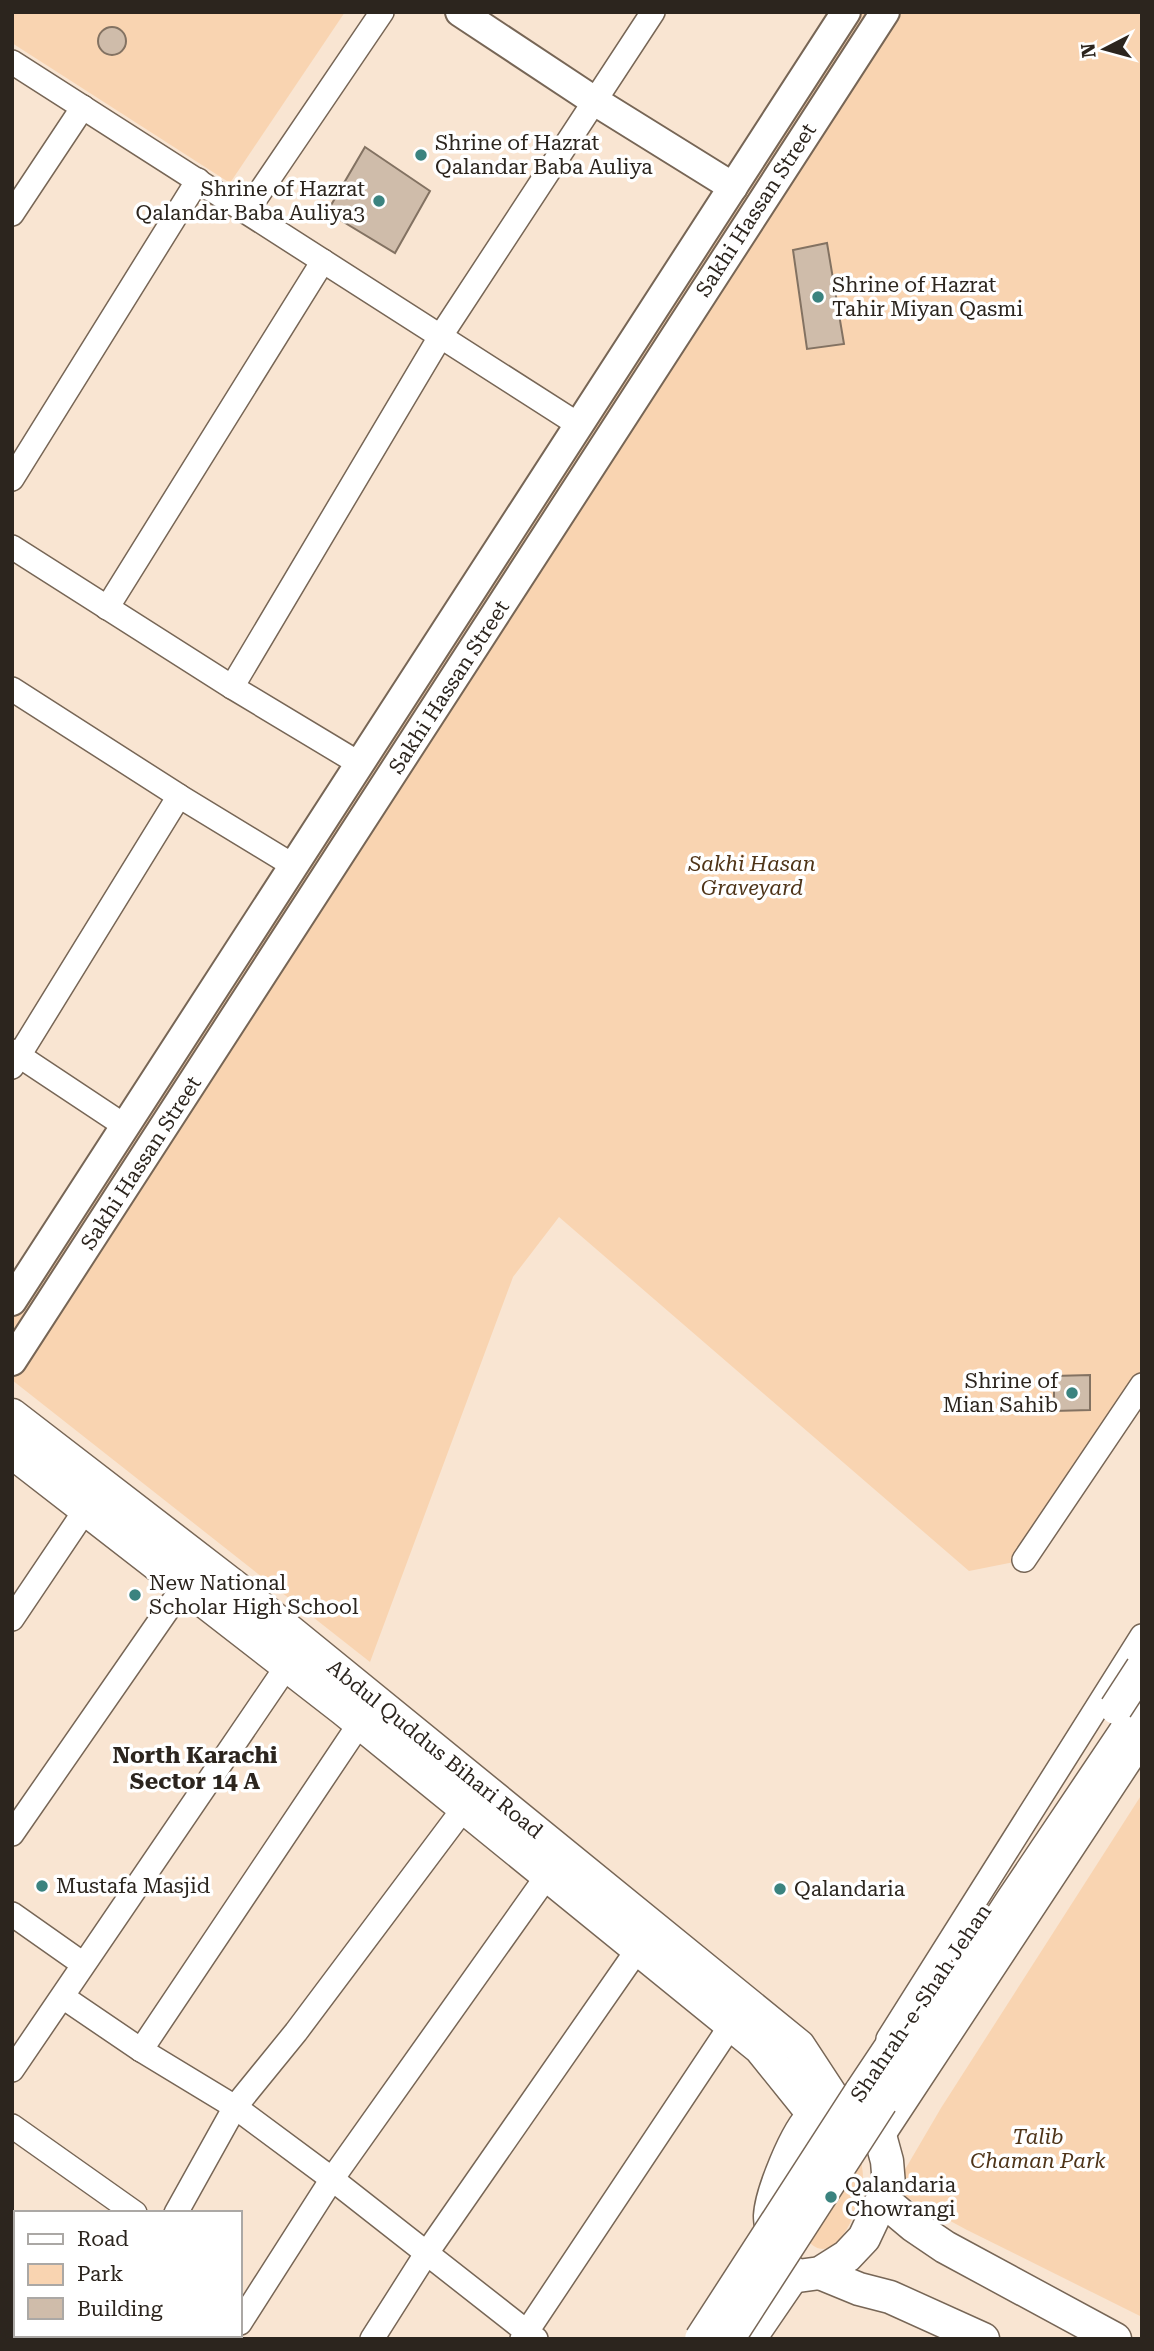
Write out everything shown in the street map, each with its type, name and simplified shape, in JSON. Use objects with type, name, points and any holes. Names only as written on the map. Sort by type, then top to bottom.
[{"type":"main road","name":"Abdul Quddus Bihari Road","points":[[12,1415],[239,1590],[799,2046],[833,2108]]},
{"type":"main road","name":"Abdul Quddus Bihari Road","points":[[12,1452],[360,1723],[833,2108]]},
{"type":"main road","name":"Shahrah-e-Shah Jehan","points":[[701,2339],[860,2093],[994,1894],[1131,1668]]},
{"type":"main road","name":"Shahrah-e-Shah Jehan","points":[[728,2339],[1011,1902],[1142,1707]]},
{"type":"main road","points":[[809,2275],[847,2256],[864,2238],[889,2185],[887,2161],[881,2139],[866,2119],[833,2108],[803,2127],[776,2191],[770,2217],[781,2265],[809,2275],[890,2297],[983,2339]]},
{"type":"main road","points":[[883,2200],[945,2247],[1115,2339]]},
{"type":"street","points":[[247,211],[382,12]]},
{"type":"street","points":[[232,687],[440,338],[653,12]]},
{"type":"street","name":"Sakhi Hassan Street","points":[[12,1301],[846,12]]},
{"type":"street","name":"Sakhi Hassan Street","points":[[12,1361],[885,12]]},
{"type":"street","points":[[473,16],[593,100],[733,187]]},
{"type":"street","points":[[12,62],[579,425]]},
{"type":"street","points":[[12,214],[83,107]]},
{"type":"street","points":[[12,479],[198,180]]},
{"type":"street","points":[[107,608],[323,261]]},
{"type":"street","points":[[12,547],[232,687],[360,764]]},
{"type":"street","points":[[12,689],[178,796],[294,866]]},
{"type":"street","points":[[125,1126],[15,1058],[178,796]]},
{"type":"street","points":[[1024,1560],[1142,1385]]},
{"type":"street","points":[[12,1619],[86,1509]]},
{"type":"street","points":[[12,1834],[184,1586]]},
{"type":"street","points":[[833,2108],[1131,1668],[1142,1636]]},
{"type":"street","points":[[12,2070],[287,1666]]},
{"type":"street","points":[[1131,1668],[1142,1684]]},
{"type":"street","points":[[141,2050],[360,1723]]},
{"type":"street","points":[[881,2139],[1142,1743]]},
{"type":"street","points":[[177,2211],[235,2107],[296,2032],[464,1808]]},
{"type":"street","points":[[242,2320],[332,2179],[547,1876]]},
{"type":"street","points":[[12,1914],[83,1964]]},
{"type":"street","points":[[372,2339],[426,2254],[638,1949]]},
{"type":"street","points":[[62,1997],[141,2050],[235,2107],[332,2179],[529,2336],[731,2025]]},
{"type":"street","points":[[12,2126],[132,2211]]},
{"type":"street","points":[[686,2339],[770,2217]]},
{"type":"street","points":[[755,2339],[809,2275]]},
{"type":"green space","points":[[12,12],[345,12],[230,183],[12,43]]},
{"type":"green space","name":"Sakhi Hasan Graveyard","points":[[846,12],[1142,12],[1142,1375],[1024,1560],[969,1571],[559,1217],[513,1277],[370,1662],[12,1380],[12,1301]]},
{"type":"green space","name":"Talib Chaman Park","points":[[1142,1794],[1142,2317],[893,2190],[941,2108]]},
{"type":"green space","points":[[858,2151],[863,2178],[853,2216],[838,2241],[829,2248],[819,2248],[808,2241]]},
{"type":"building","points":[[112,27],[122,31],[126,41],[122,51],[112,55],[102,51],[98,41],[102,31]]},
{"type":"building","name":"Shrine of Hazrat Qalandar Baba Auliya3","points":[[365,147],[430,191],[395,253],[327,212]]},
{"type":"building","name":"Shrine of Hazrat Tahir Miyan Qasmi","points":[[827,243],[844,344],[807,349],[793,250]]},
{"type":"building","name":"Shrine of Mian Sahib","points":[[1090,1375],[1090,1410],[1054,1411],[1054,1376]]},
{"type":"place","name":"Shrine of Hazrat Qalandar Baba Auliya","points":[[421,155]]},
{"type":"place","name":"Shrine of Hazrat Qalandar Baba Auliya3","points":[[379,201]]},
{"type":"place","name":"Shrine of Hazrat Tahir Miyan Qasmi","points":[[818,297]]},
{"type":"place","name":"Shrine of Mian Sahib","points":[[1072,1393]]},
{"type":"place","name":"New National Scholar High School","points":[[135,1595]]},
{"type":"place","name":"Mustafa Masjid","points":[[42,1886]]},
{"type":"place","name":"Qalandaria","points":[[780,1889]]},
{"type":"place","name":"Qalandaria Chowrangi","points":[[831,2197]]},
{"type":"district","name":"North Karachi Sector 14 A","points":[[195,1768]]}]
